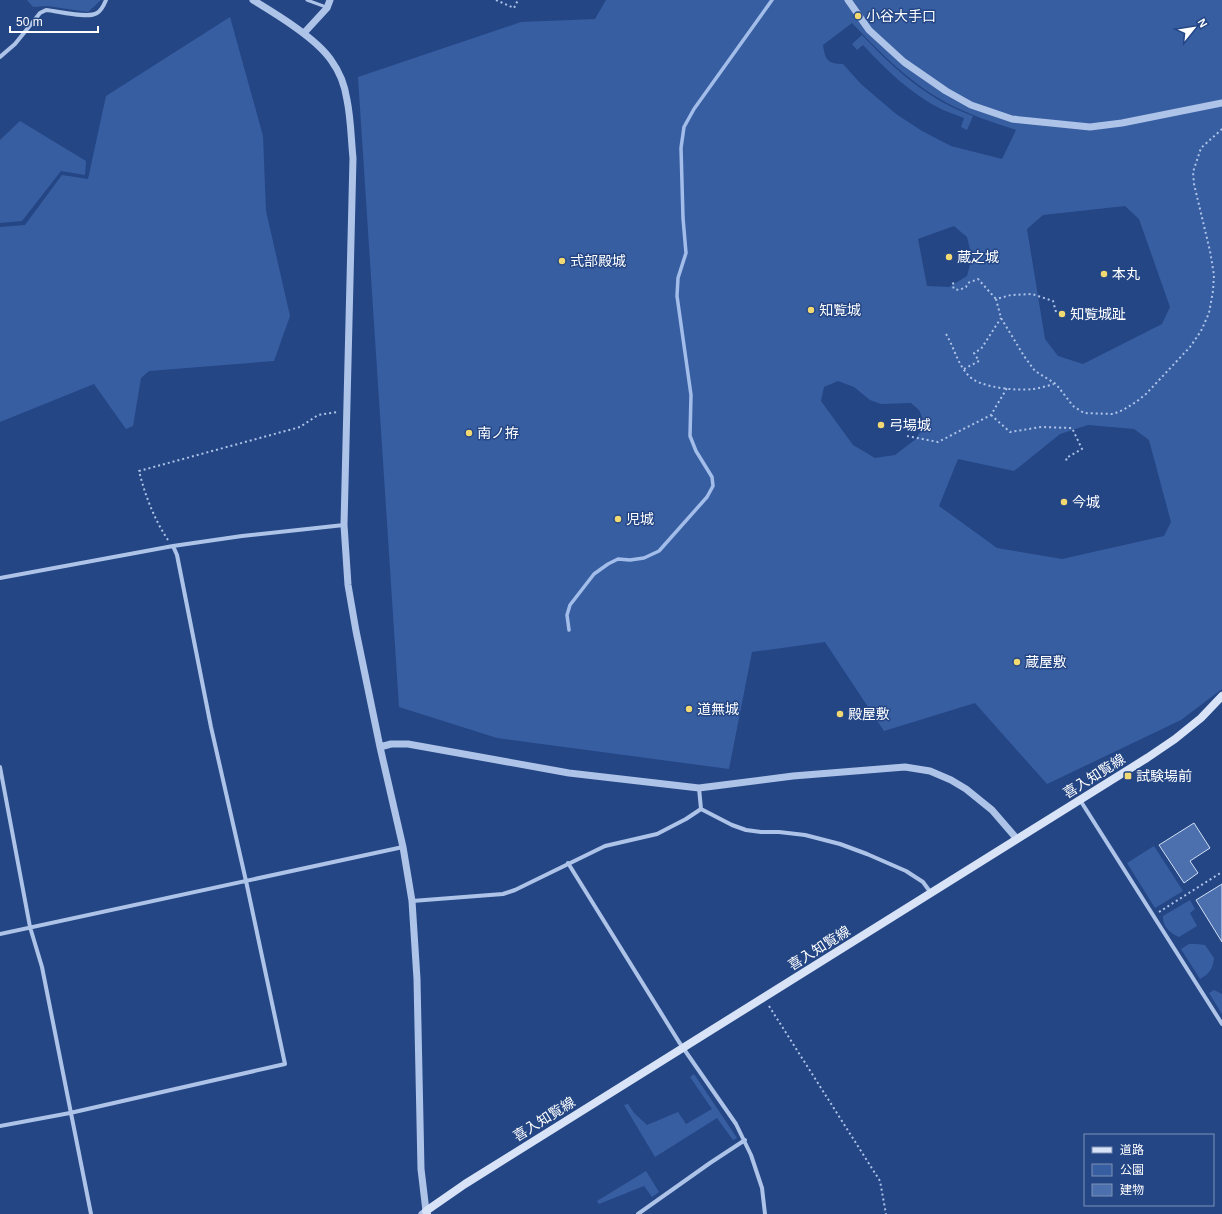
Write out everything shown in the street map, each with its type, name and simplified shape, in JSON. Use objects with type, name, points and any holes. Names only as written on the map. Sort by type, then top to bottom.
[{"type":"main road","name":"喜入知覧線","points":[[425,1213],[466,1184],[1176,739],[1201,718],[1222,696]]},
{"type":"street","points":[[0,57],[15,44],[40,12],[46,10],[88,16],[96,14],[103,7],[106,0]]},
{"type":"street","points":[[253,0],[304,33],[326,52],[337,70],[347,99],[350,117],[352,158],[351,282],[346,411],[344,525],[348,585],[380,747],[403,847],[412,901],[418,979],[422,1169],[425,1213]]},
{"type":"street","points":[[304,33],[327,8],[330,0]]},
{"type":"street","points":[[848,0],[869,30],[904,62],[946,91],[971,105],[1012,119],[1090,127],[1122,123],[1222,103]]},
{"type":"street","points":[[0,578],[173,546],[242,536],[344,525]]},
{"type":"street","points":[[0,1126],[70,1113],[285,1064],[211,727],[177,555],[173,546]]},
{"type":"street","points":[[380,747],[391,744],[408,744],[570,774],[699,788],[793,776],[905,767],[930,771],[951,780],[966,789],[992,810],[1017,839]]},
{"type":"street","points":[[0,767],[30,927],[42,967],[91,1214]]},
{"type":"street","points":[[699,788],[701,809]]},
{"type":"street","points":[[1080,800],[1222,1024]]},
{"type":"street","points":[[412,901],[503,894],[515,890],[605,846],[657,834],[686,819],[701,809]]},
{"type":"street","points":[[701,809],[732,826],[746,830],[805,835],[854,849],[906,871],[923,882],[931,892]]},
{"type":"street","points":[[0,934],[403,847]]},
{"type":"street","points":[[568,863],[683,1048],[736,1124],[745,1140],[762,1188],[765,1214]]},
{"type":"street","points":[[638,1214],[745,1140]]},
{"type":"lane","points":[[307,0],[327,8]]},
{"type":"path","points":[[496,0],[514,8],[518,0]]},
{"type":"path","points":[[954,283],[952,284],[954,289],[959,290],[966,287],[968,283],[978,279],[996,299],[1001,318],[1035,371],[1056,384],[1073,406],[1084,413],[1113,414],[1123,410],[1146,394],[1186,352],[1201,332],[1209,313],[1214,275],[1210,251],[1194,184],[1193,172],[1201,148],[1222,129]]},
{"type":"path","points":[[996,299],[1012,294],[1032,294],[1053,301],[1056,312]]},
{"type":"path","points":[[964,369],[979,361],[974,353],[981,349],[1001,318]]},
{"type":"path","points":[[946,334],[952,343],[964,369],[971,378],[976,381],[995,387],[1007,388],[1033,388],[1056,384]]},
{"type":"path","points":[[907,436],[938,442],[991,415],[1007,388]]},
{"type":"path","points":[[173,546],[162,531],[144,490],[139,471],[300,427],[318,415],[346,411]]},
{"type":"path","points":[[991,415],[1010,432],[1041,427],[1072,428],[1082,449],[1066,458],[1067,462]]},
{"type":"path","points":[[1153,916],[1222,872]]},
{"type":"path","points":[[764,998],[880,1181],[886,1214]]},
{"type":"green space","points":[[27,0],[101,0],[88,12],[47,6],[33,7]]},
{"type":"green space","points":[[606,0],[1222,0],[1222,689],[1181,720],[1047,784],[975,703],[884,731],[825,642],[752,652],[729,769],[497,738],[399,707],[358,77],[521,22],[595,19]],"holes":[[[852,23],[890,61],[917,84],[932,94],[970,114],[1016,130],[1002,159],[951,146],[922,131],[896,114],[861,84],[843,64],[830,62],[826,57],[823,45]],[[1125,206],[1139,219],[1170,307],[1162,324],[1083,364],[1058,356],[1045,339],[1027,229],[1043,215]],[[954,226],[967,237],[972,257],[967,276],[949,287],[927,286],[918,239]],[[838,381],[854,387],[870,400],[881,404],[911,403],[919,410],[925,424],[916,439],[895,455],[875,458],[853,445],[821,401],[824,387]],[[1088,425],[1134,429],[1149,440],[1171,522],[1164,536],[1062,559],[997,548],[939,506],[958,459],[1014,471],[1060,434]]]},
{"type":"green space","points":[[230,17],[263,136],[266,211],[290,316],[274,361],[149,371],[141,378],[133,426],[126,429],[94,384],[0,422],[0,227],[25,225],[62,175],[88,179],[106,96]]},
{"type":"green space","points":[[862,35],[887,60],[913,82],[941,101],[973,116],[967,130],[961,127],[964,118],[941,109],[919,96],[889,72],[863,45],[857,50],[852,44]]},
{"type":"green space","points":[[20,121],[86,161],[85,175],[61,171],[22,221],[0,223],[0,140]]},
{"type":"green space","points":[[1154,846],[1183,891],[1155,908],[1127,863]]},
{"type":"green space","points":[[1190,900],[1195,909],[1190,913],[1197,926],[1179,937],[1167,929],[1163,916]]},
{"type":"green space","points":[[1189,944],[1205,945],[1214,958],[1210,971],[1200,979],[1181,949]]},
{"type":"green space","points":[[1214,990],[1222,994],[1222,1014],[1209,993]]},
{"type":"green space","points":[[694,1074],[737,1138],[733,1140],[717,1118],[655,1157],[624,1105],[628,1104],[634,1113],[647,1125],[678,1112],[686,1124],[712,1109],[690,1077]]},
{"type":"green space","points":[[646,1171],[659,1192],[652,1197],[644,1186],[599,1204],[597,1201]]},
{"type":"building","points":[[1194,823],[1210,848],[1190,861],[1198,873],[1184,883],[1159,845]]},
{"type":"building","points":[[1222,884],[1222,942],[1196,900]]},
{"type":"waterway","points":[[569,630],[567,615],[570,605],[594,574],[618,559],[630,560],[644,558],[659,551],[707,497],[713,486],[712,477],[696,451],[690,436],[691,395],[677,296],[678,278],[686,253],[683,218],[681,148],[684,127],[694,109],[772,0]]},
{"type":"place","name":"小谷大手口","points":[[858,16]]},
{"type":"place","name":"蔵之城","points":[[949,257]]},
{"type":"place","name":"式部殿城","points":[[562,261]]},
{"type":"place","name":"本丸","points":[[1104,274]]},
{"type":"place","name":"知覧城","points":[[811,310]]},
{"type":"place","name":"知覧城趾","points":[[1062,314]]},
{"type":"place","name":"弓場城","points":[[881,425]]},
{"type":"place","name":"南ノ拵","points":[[469,433]]},
{"type":"place","name":"今城","points":[[1064,502]]},
{"type":"place","name":"児城","points":[[618,519]]},
{"type":"place","name":"蔵屋敷","points":[[1017,662]]},
{"type":"place","name":"道無城","points":[[689,709]]},
{"type":"place","name":"殿屋敷","points":[[840,714]]},
{"type":"place","name":"試験場前","points":[[1128,776]]}]
